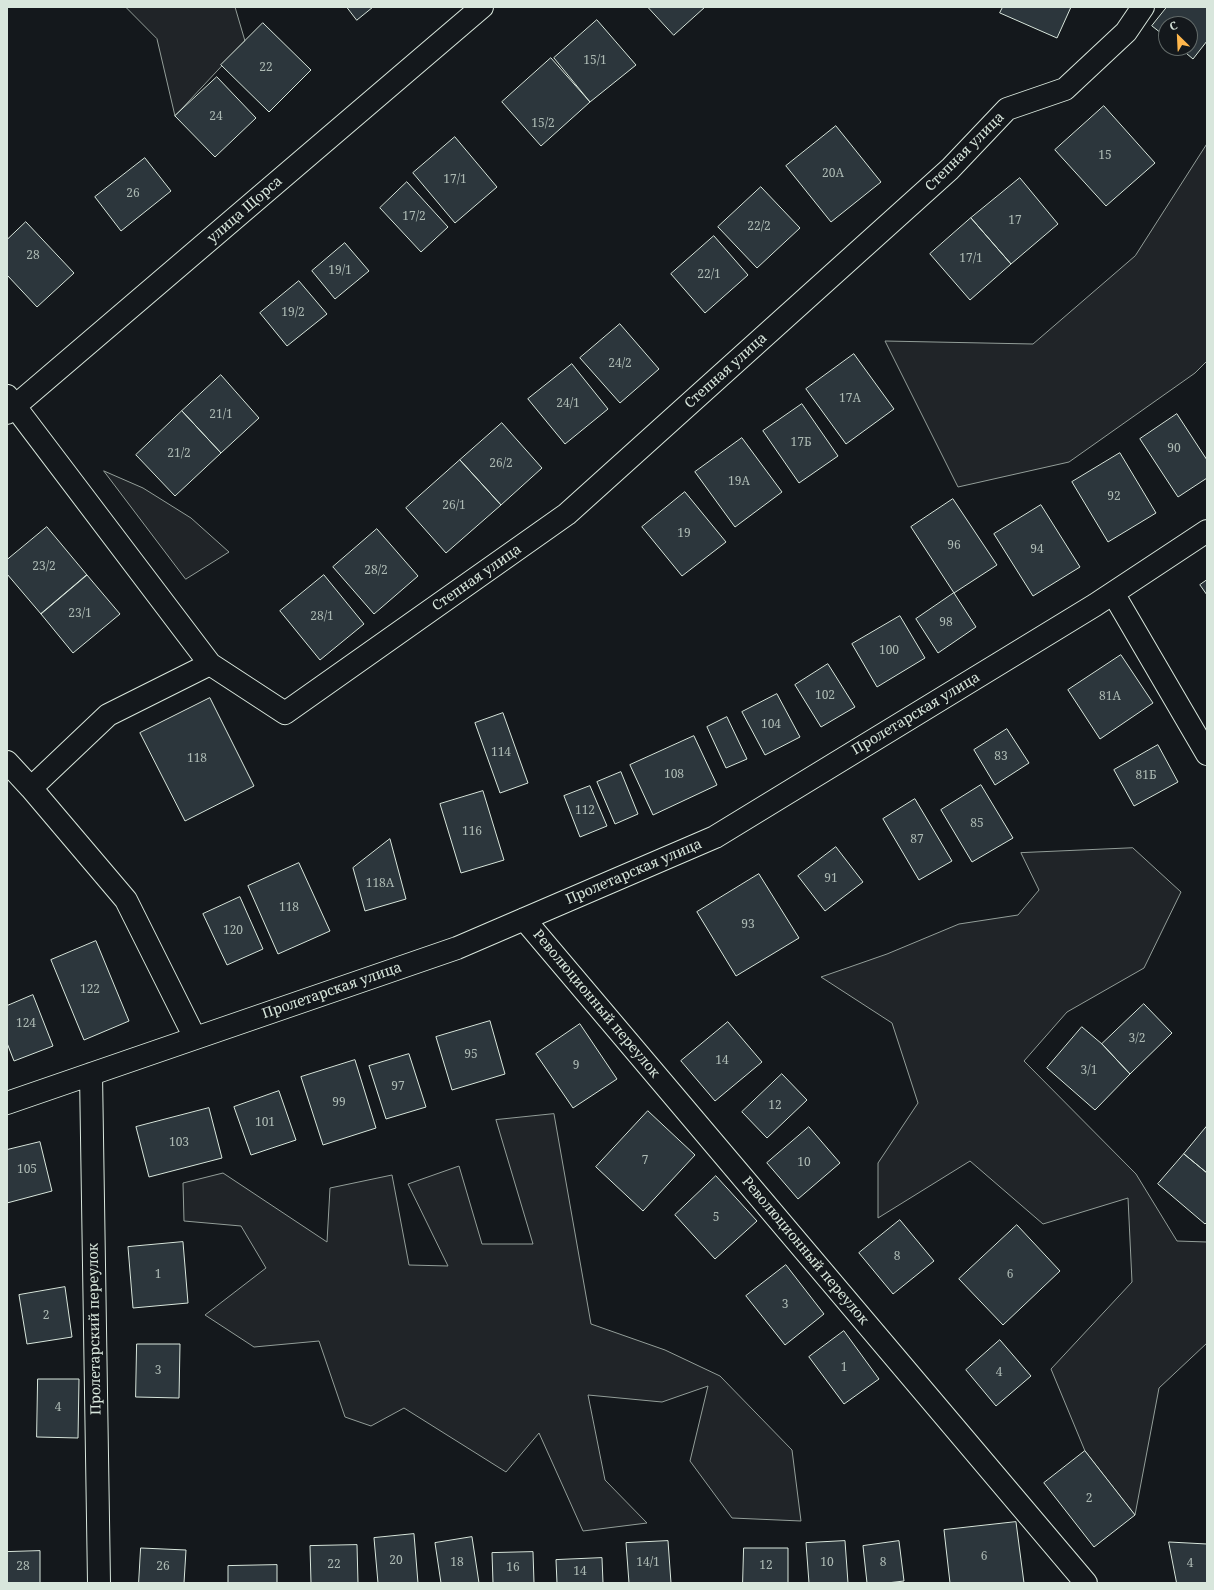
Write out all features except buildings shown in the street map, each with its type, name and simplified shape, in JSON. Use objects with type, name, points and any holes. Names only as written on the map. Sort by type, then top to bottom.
[{"type":"street","name":"улица Щорса","points":[[10,405],[482,7]]},
{"type":"street","name":"Степная улица","points":[[210,664],[285,713],[567,514],[950,169],[1007,109],[1065,89],[1126,32],[1142,7]]},
{"type":"street","points":[[10,405],[210,664],[108,715],[31,788]]},
{"type":"street","name":"Пролетарская улица","points":[[7,1103],[457,948],[716,837],[1113,593],[1207,531]]},
{"type":"street","points":[[1113,593],[1207,754]]},
{"type":"street","points":[[7,762],[126,900],[195,1038]]},
{"type":"street","name":"Революционный переулок","points":[[524,919],[1086,1583]]},
{"type":"street","name":"Пролетарский переулок","points":[[91,1074],[99,1583]]},
{"type":"shaded area","points":[[126,7],[235,7],[245,41],[175,116],[157,39]]},
{"type":"shaded area","points":[[1207,144],[1207,361],[1195,373],[1069,462],[958,487],[885,341],[1033,344],[1135,256]]},
{"type":"shaded area","points":[[104,471],[143,488],[191,518],[229,552],[186,579]]},
{"type":"shaded area","points":[[1133,848],[1181,892],[1144,968],[1067,1012],[1024,1061],[1136,1174],[1177,1241],[1207,1242],[1207,1343],[1159,1388],[1135,1515],[1085,1451],[1051,1369],[1132,1282],[1128,1198],[1043,1224],[970,1161],[878,1218],[878,1163],[918,1103],[892,1023],[821,977],[887,954],[959,924],[1018,915],[1039,890],[1021,853]]},
{"type":"shaded area","points":[[554,1114],[591,1324],[665,1350],[720,1376],[792,1450],[801,1521],[732,1518],[690,1461],[708,1386],[662,1402],[588,1395],[605,1480],[647,1523],[583,1531],[539,1433],[506,1472],[404,1408],[371,1426],[345,1417],[319,1341],[254,1347],[205,1315],[266,1268],[241,1226],[184,1221],[183,1183],[223,1173],[327,1242],[330,1188],[392,1175],[409,1265],[448,1266],[408,1184],[459,1166],[482,1244],[533,1244],[496,1120]]}]
